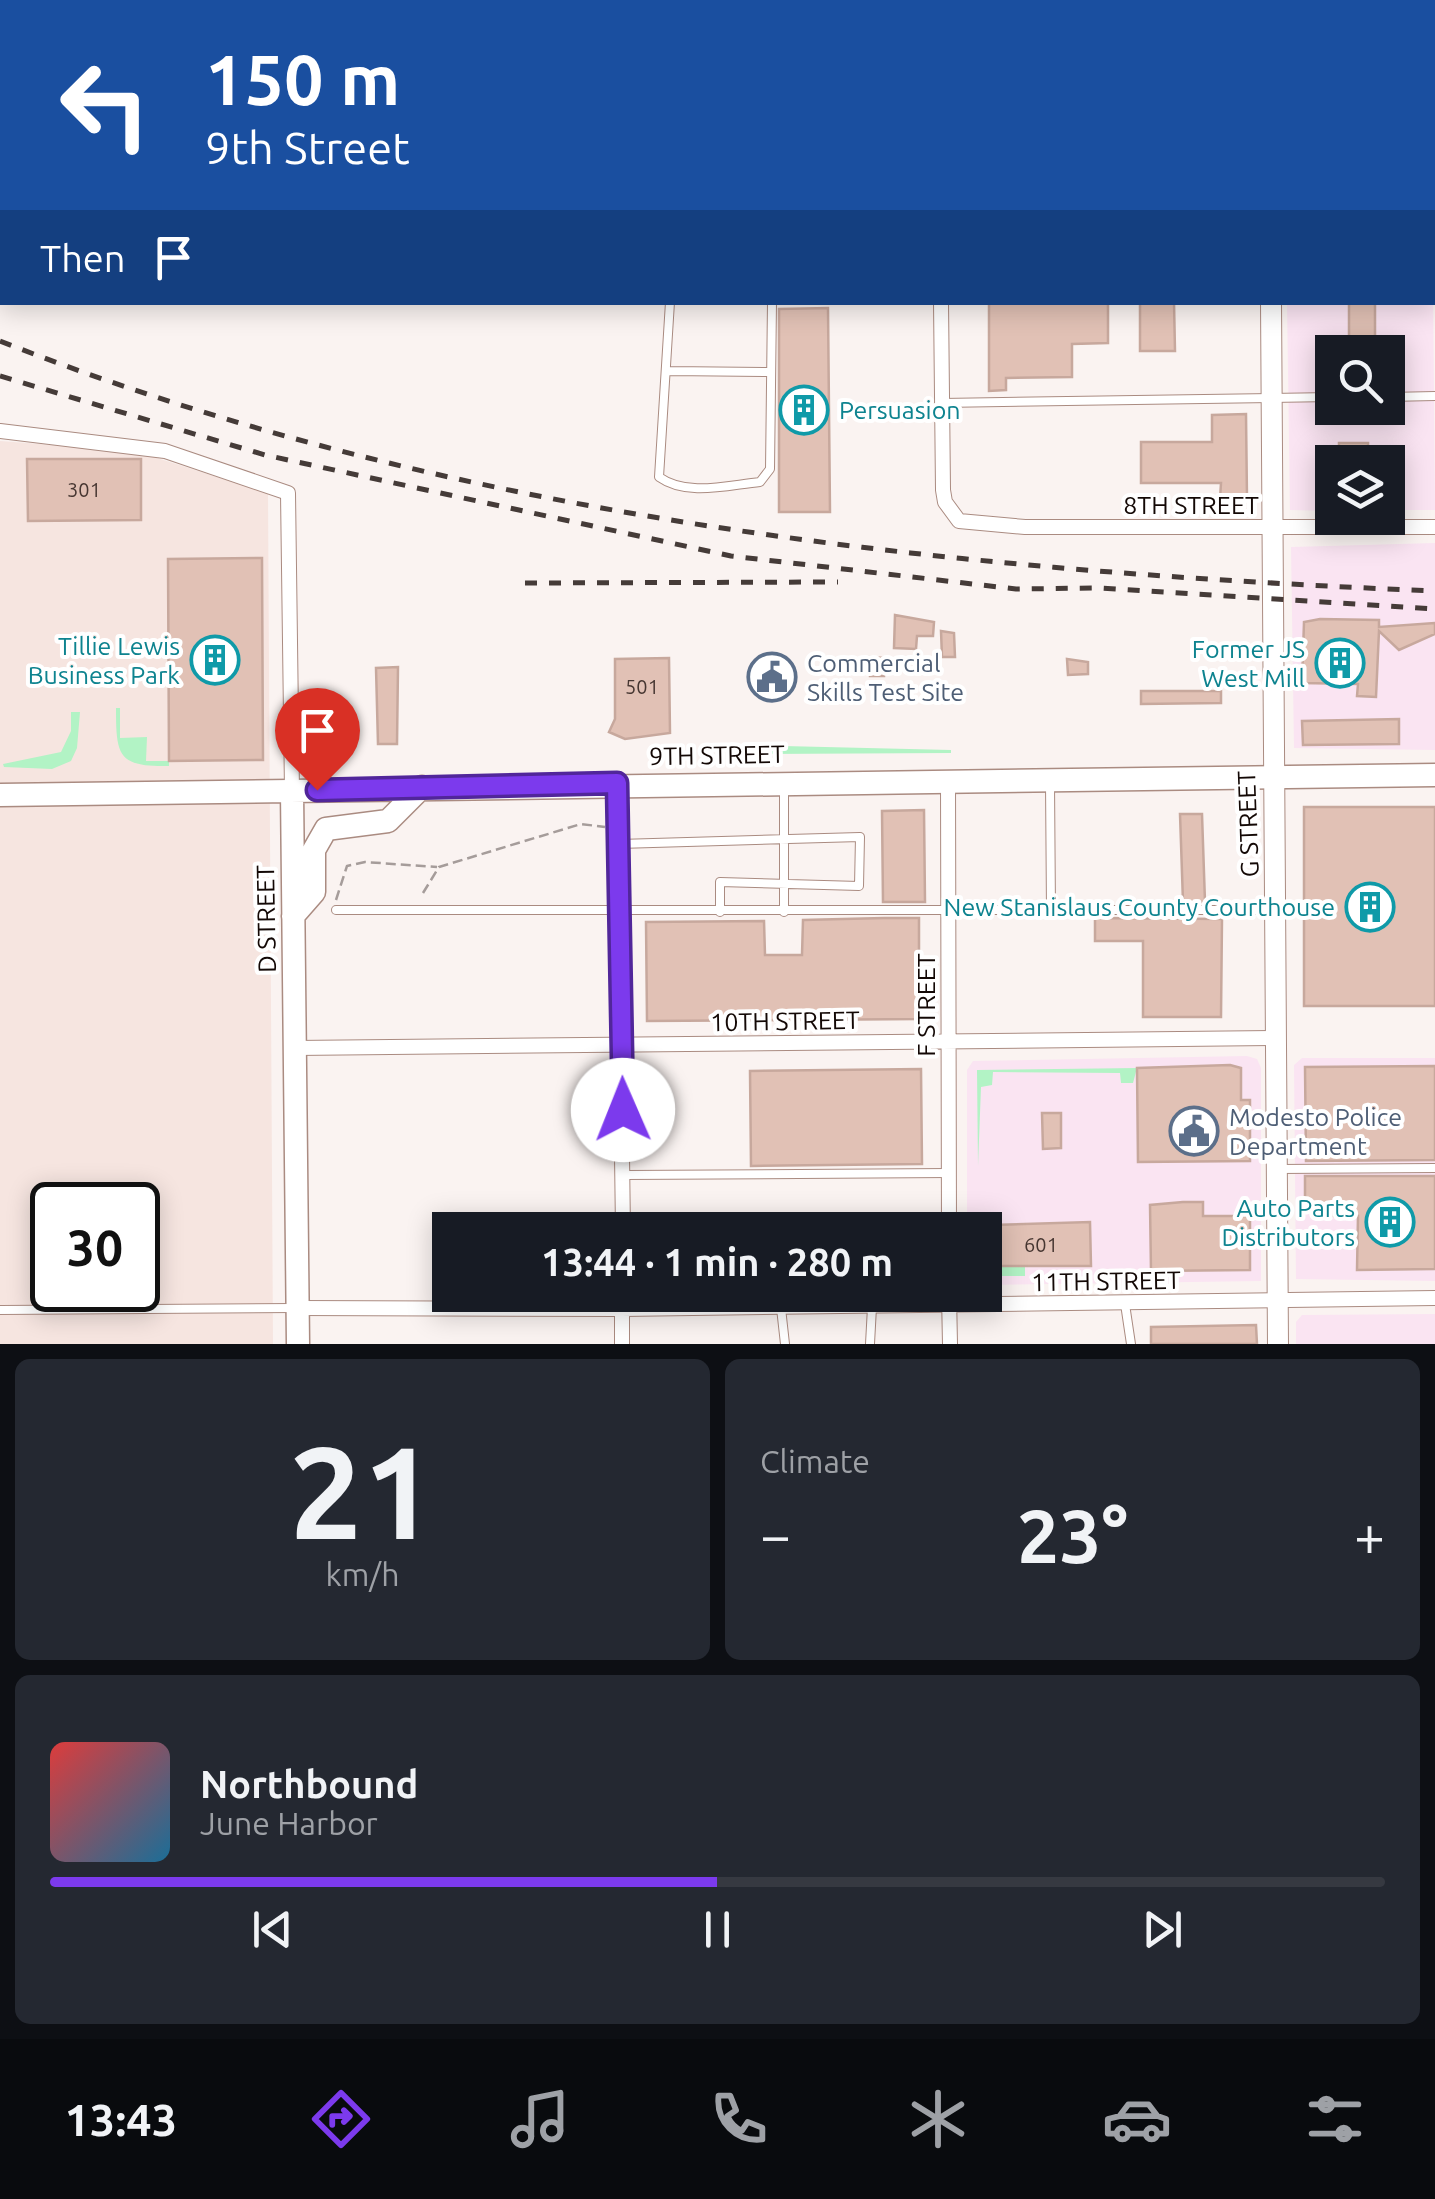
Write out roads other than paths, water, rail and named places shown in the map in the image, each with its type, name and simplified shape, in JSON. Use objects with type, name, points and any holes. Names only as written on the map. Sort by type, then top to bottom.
[{"type":"main road","name":"G STREET","points":[[1271,305],[1278,1344]]},
{"type":"main road","name":"9TH STREET","points":[[0,794],[1435,774]]},
{"type":"main road","points":[[293,916],[314,892],[314,850],[326,829],[388,821],[422,786]]},
{"type":"main road","name":"D STREET","points":[[292,791],[298,1344]]},
{"type":"street","points":[[941,305],[942,403]]},
{"type":"street","name":"8TH STREET","points":[[942,403],[944,490],[950,512],[960,521],[1025,528],[1435,527]]},
{"type":"street","name":"D STREET","points":[[0,431],[165,452],[288,493],[292,791]]},
{"type":"street","name":"F STREET","points":[[948,780],[949,1212]]},
{"type":"street","points":[[617,783],[622,912],[623,1212]]},
{"type":"street","name":"10TH STREET","points":[[295,1048],[1276,1038]]},
{"type":"street","name":"11TH STREET","points":[[1002,1302],[1125,1304],[1435,1298]]},
{"type":"street","name":"11TH STREET","points":[[298,1308],[432,1306]]},
{"type":"street","points":[[622,1312],[622,1344]]},
{"type":"street","points":[[950,1312],[950,1344]]},
{"type":"lane","points":[[670,305],[669,371],[661,390],[659,477],[671,486],[698,488],[760,482],[770,469],[772,305]]},
{"type":"lane","points":[[669,371],[771,372]]},
{"type":"lane","points":[[1405,396],[1435,396]]},
{"type":"lane","points":[[942,403],[1315,397]]},
{"type":"lane","points":[[1050,779],[1051,912]]},
{"type":"lane","points":[[784,782],[784,912]]},
{"type":"lane","points":[[618,837],[860,838],[858,886],[720,882],[720,912]]},
{"type":"lane","points":[[336,910],[1276,910]]},
{"type":"lane","points":[[1278,1168],[1435,1168]]},
{"type":"lane","points":[[624,1175],[948,1173]]},
{"type":"lane","points":[[1125,1304],[1132,1344]]},
{"type":"lane","points":[[0,1310],[298,1308]]},
{"type":"lane","points":[[782,1312],[785,1344]]},
{"type":"lane","points":[[870,1344],[872,1312]]},
{"type":"railway","points":[[0,341],[172,402],[348,453],[526,493],[706,526],[1070,569],[1435,591]]},
{"type":"railway","points":[[0,376],[265,455],[731,556],[1016,589],[1098,588],[1435,609]]},
{"type":"railway","points":[[525,583],[838,582]]},
{"type":"place","name":"Persuasion","points":[[804,410]]},
{"type":"place","name":"Tillie Lewis Business Park","points":[[215,660]]},
{"type":"place","name":"Former JS West Mill","points":[[1340,663]]},
{"type":"place","name":"Commercial Skills Test Site","points":[[772,677]]},
{"type":"place","name":"New Stanislaus County Courthouse","points":[[1370,907]]},
{"type":"place","name":"Modesto Police Department","points":[[1194,1131]]},
{"type":"place","name":"Auto Parts Distributors","points":[[1390,1222]]}]
